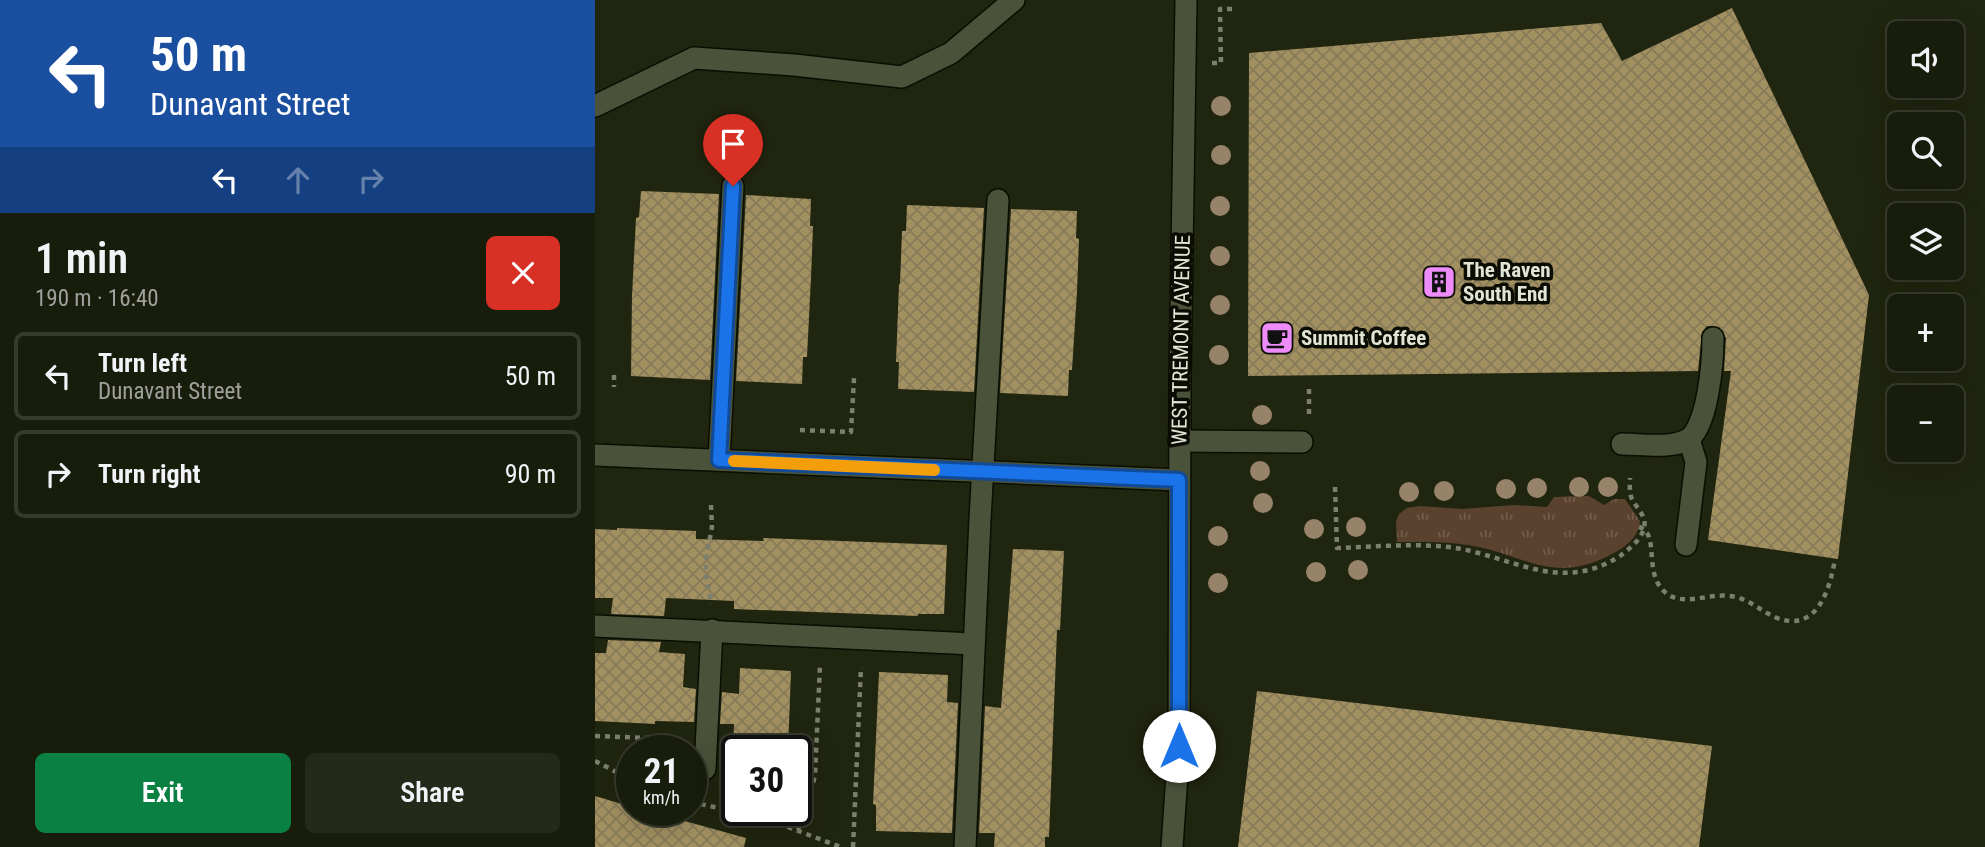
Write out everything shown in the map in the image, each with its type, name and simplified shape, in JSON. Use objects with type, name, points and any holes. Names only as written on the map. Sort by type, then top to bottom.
[{"type":"street","points":[[595,106],[694,58],[794,65],[902,77],[951,53],[1014,0]]},
{"type":"street","name":"WEST TREMONT AVENUE","points":[[1172,847],[1179,746],[1179,441],[1186,0]]},
{"type":"street","points":[[719,460],[733,186]]},
{"type":"street","points":[[965,847],[998,200]]},
{"type":"street","points":[[1622,444],[1673,444],[1689,439],[1697,430],[1711,382],[1713,338]]},
{"type":"street","points":[[1686,545],[1696,462],[1689,439]]},
{"type":"street","points":[[1179,441],[1302,442]]},
{"type":"street","points":[[595,455],[1179,480]]},
{"type":"street","points":[[595,626],[712,621],[974,644]]},
{"type":"street","points":[[707,735],[712,621]]},
{"type":"path","points":[[614,375],[614,387]]},
{"type":"path","points":[[800,430],[851,432],[854,378]]},
{"type":"path","points":[[1335,487],[1337,548],[1405,544],[1448,547],[1499,558],[1534,571],[1569,574],[1589,570],[1616,558],[1632,547],[1644,519],[1630,493],[1630,478]]},
{"type":"path","points":[[711,505],[712,527],[706,575],[712,600],[712,621]]},
{"type":"path","points":[[1642,528],[1651,541],[1651,565],[1655,580],[1665,592],[1678,599],[1708,596],[1745,599],[1776,617],[1789,620],[1805,618],[1817,610],[1829,588],[1835,559]]},
{"type":"path","points":[[853,847],[861,660]]},
{"type":"path","points":[[798,830],[815,775],[820,676]]},
{"type":"path","points":[[595,736],[616,737]]},
{"type":"path","points":[[595,761],[616,772]]},
{"type":"path","points":[[707,805],[761,817],[841,847]]},
{"type":"green space","points":[[1589,496],[1604,505],[1614,499],[1625,499],[1640,521],[1635,536],[1628,544],[1592,563],[1556,568],[1468,545],[1397,542],[1396,521],[1399,514],[1407,508],[1420,506],[1462,509],[1514,505],[1547,507],[1554,497]]},
{"type":"building","name":"The Raven South End","points":[[1732,8],[1869,295],[1838,559],[1708,540],[1731,371],[1724,371],[1726,338],[1719,327],[1707,326],[1702,332],[1698,371],[1248,376],[1249,53],[1601,23],[1622,61]]},
{"type":"building","points":[[641,191],[719,194],[710,380],[631,376],[636,218],[639,217]]},
{"type":"building","points":[[746,195],[811,199],[811,278],[807,357],[803,357],[802,384],[736,381]]},
{"type":"building","points":[[907,205],[984,208],[974,392],[898,389],[899,362],[896,362],[899,284],[902,231],[906,231]]},
{"type":"building","points":[[1011,209],[1077,211],[1077,291],[1068,396],[1000,393]]},
{"type":"building","points":[[595,529],[696,531],[696,539],[764,541],[763,538],[947,545],[944,614],[918,616],[734,609],[734,601],[666,598],[664,616],[611,614],[613,598],[595,598]]},
{"type":"building","points":[[1013,549],[1064,551],[1060,630],[1057,630],[1049,837],[1045,837],[1045,847],[994,847],[995,833],[979,833],[985,706],[1001,708]]},
{"type":"building","points":[[608,640],[661,642],[659,652],[685,654],[683,687],[696,689],[694,722],[655,721],[655,724],[595,721],[595,653],[606,653]]},
{"type":"building","points":[[740,668],[791,671],[789,735],[734,735],[734,724],[720,724],[722,692],[739,694]]},
{"type":"building","points":[[879,672],[948,675],[947,702],[958,703],[952,833],[876,831],[876,805],[873,804]]},
{"type":"building","points":[[1257,691],[1712,746],[1699,847],[1238,847]]},
{"type":"building","points":[[595,796],[616,802],[616,826],[703,826],[746,838],[744,847],[595,847]]},
{"type":"slow traffic","points":[[734,461],[934,470]]},
{"type":"place","name":"The Raven South End","points":[[1439,282]]},
{"type":"place","name":"Summit Coffee","points":[[1277,338]]},
{"type":"route","points":[[733,186],[719,460],[1179,480],[1179,746]]}]
